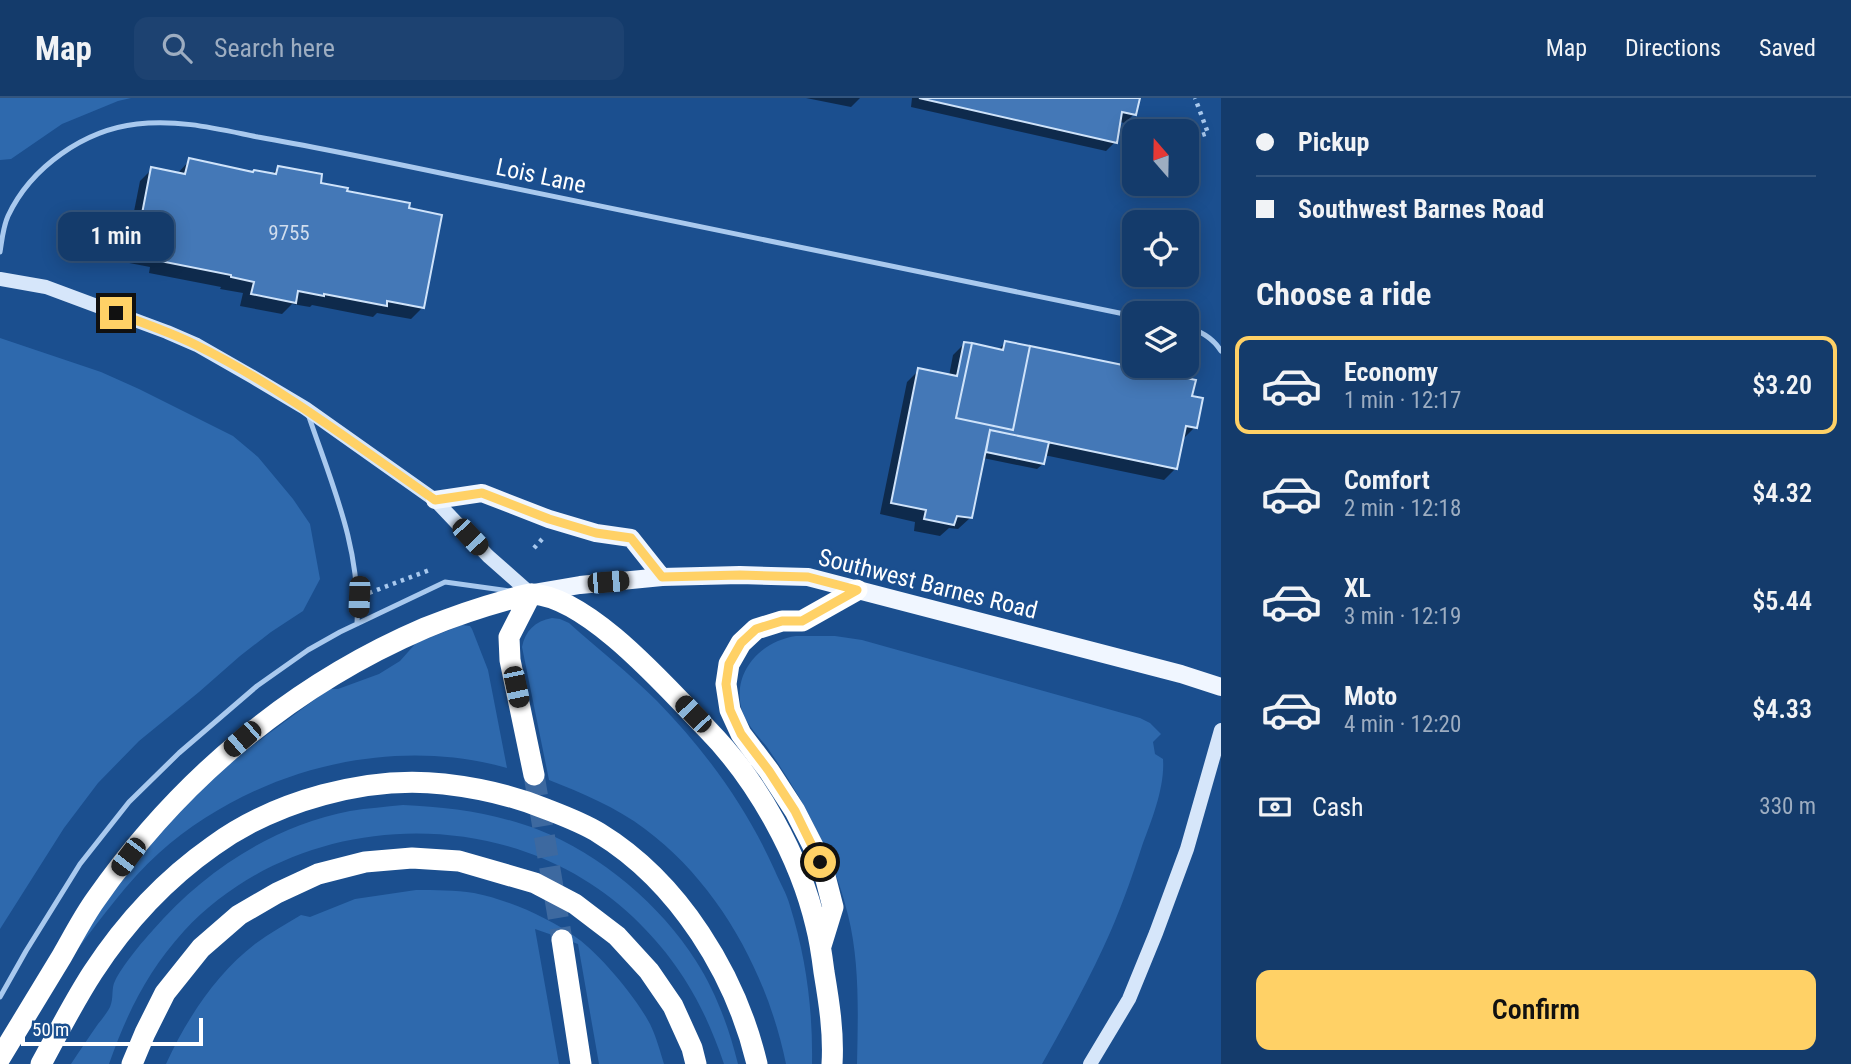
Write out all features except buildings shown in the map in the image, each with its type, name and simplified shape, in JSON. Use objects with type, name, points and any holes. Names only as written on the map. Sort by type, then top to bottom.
[{"type":"highway","points":[[820,948],[833,907],[825,876],[795,811],[741,734],[730,710],[726,684],[729,664],[741,643],[756,629],[782,621],[802,621],[857,590]]},
{"type":"highway","points":[[531,594],[509,637],[510,660],[534,775]]},
{"type":"highway","points":[[0,1058],[94,901],[128,857],[198,778],[242,739],[316,685],[370,653],[461,613],[531,594],[567,603],[617,640],[662,682],[724,747],[747,776],[799,873],[816,925],[831,1011],[832,1064]]},
{"type":"highway","points":[[41,1064],[93,972],[118,937],[148,903],[195,859],[242,827],[299,802],[364,787],[404,782],[443,783],[524,800],[599,833],[628,854],[662,885],[716,957],[737,1000],[757,1064]]},
{"type":"highway","points":[[132,1064],[165,993],[201,948],[239,915],[318,874],[365,862],[412,858],[459,861],[535,883],[575,904],[617,936],[649,971],[673,1006],[692,1048],[696,1064]]},
{"type":"highway","points":[[562,940],[581,1064]]},
{"type":"main road","points":[[0,279],[46,287],[167,332],[197,345],[305,408],[435,500],[488,556],[531,594]]},
{"type":"main road","points":[[435,500],[482,493],[584,530],[631,538],[662,577]]},
{"type":"main road","name":"Southwest Barnes Road","points":[[531,594],[580,585],[662,577],[808,577],[1181,674],[1221,687]]},
{"type":"main road","points":[[1090,1064],[1129,999],[1156,933],[1187,849],[1221,730]]},
{"type":"lane","name":"Lois Lane","points":[[0,252],[7,219],[15,203],[38,175],[68,149],[89,137],[135,124],[178,122],[320,148],[1122,314]]},
{"type":"lane","points":[[1199,332],[1217,344],[1221,351]]},
{"type":"lane","points":[[305,408],[341,508],[354,560],[359,597],[358,624]]},
{"type":"lane","points":[[0,997],[80,864],[129,802],[257,686],[308,650],[445,582],[531,594]]},
{"type":"path","points":[[1195,98],[1208,133],[1199,136]]},
{"type":"path","points":[[534,548],[547,534]]},
{"type":"path","points":[[359,597],[432,569]]},
{"type":"shaded area","points":[[0,98],[131,98],[62,124],[11,159],[0,160]]},
{"type":"shaded area","points":[[0,338],[101,372],[233,436],[258,457],[310,524],[320,579],[303,611],[240,656],[139,741],[98,783],[64,828],[0,929]]},
{"type":"shaded area","points":[[552,618],[569,623],[657,701],[708,760],[752,825],[789,902],[796,925],[807,984],[812,1064],[786,1064],[767,997],[753,965],[717,904],[696,876],[672,851],[634,821],[598,801],[549,780],[522,647],[532,628]]},
{"type":"shaded area","points":[[462,625],[472,629],[488,670],[507,768],[462,759],[415,755],[369,758],[323,767],[278,781],[235,800],[195,824],[159,853],[126,887],[77,950],[83,935],[126,871],[189,798],[237,757],[329,689],[338,689],[379,674],[400,661],[416,643]]},
{"type":"shaded area","points":[[796,636],[835,636],[862,640],[1140,718],[1161,734],[1153,742],[1155,754],[1163,759],[1160,792],[1129,884],[1097,961],[1042,1064],[857,1064],[855,952],[839,884],[799,797],[767,747],[748,724],[741,707],[741,681],[753,660],[772,644]]},
{"type":"shaded area","points":[[403,805],[437,807],[506,819],[562,840],[606,867],[647,901],[682,940],[710,985],[738,1064],[724,1064],[699,1003],[664,950],[633,917],[583,879],[527,852],[467,837],[405,834],[344,841],[285,860],[231,890],[184,931],[159,962],[131,1010],[109,1064],[71,1064],[109,1009],[114,984],[132,954],[173,909],[217,870],[267,840],[322,818],[350,811]]},
{"type":"shaded area","points":[[416,890],[467,892],[501,900],[541,917],[577,938],[607,966],[636,1002],[652,1029],[664,1064],[599,1064],[578,944],[535,929],[559,1064],[166,1064],[203,999],[227,969],[261,940],[301,915],[310,917],[355,899]]},
{"type":"tunnel","points":[[534,775],[562,940]]},
{"type":"route","points":[[116,313],[197,345],[253,377],[305,408],[435,500],[482,493],[549,519],[596,533],[631,538],[662,577],[808,577],[857,590],[802,621],[782,621],[756,629],[741,643],[729,664],[726,684],[730,710],[741,734],[795,811],[820,862]]}]
